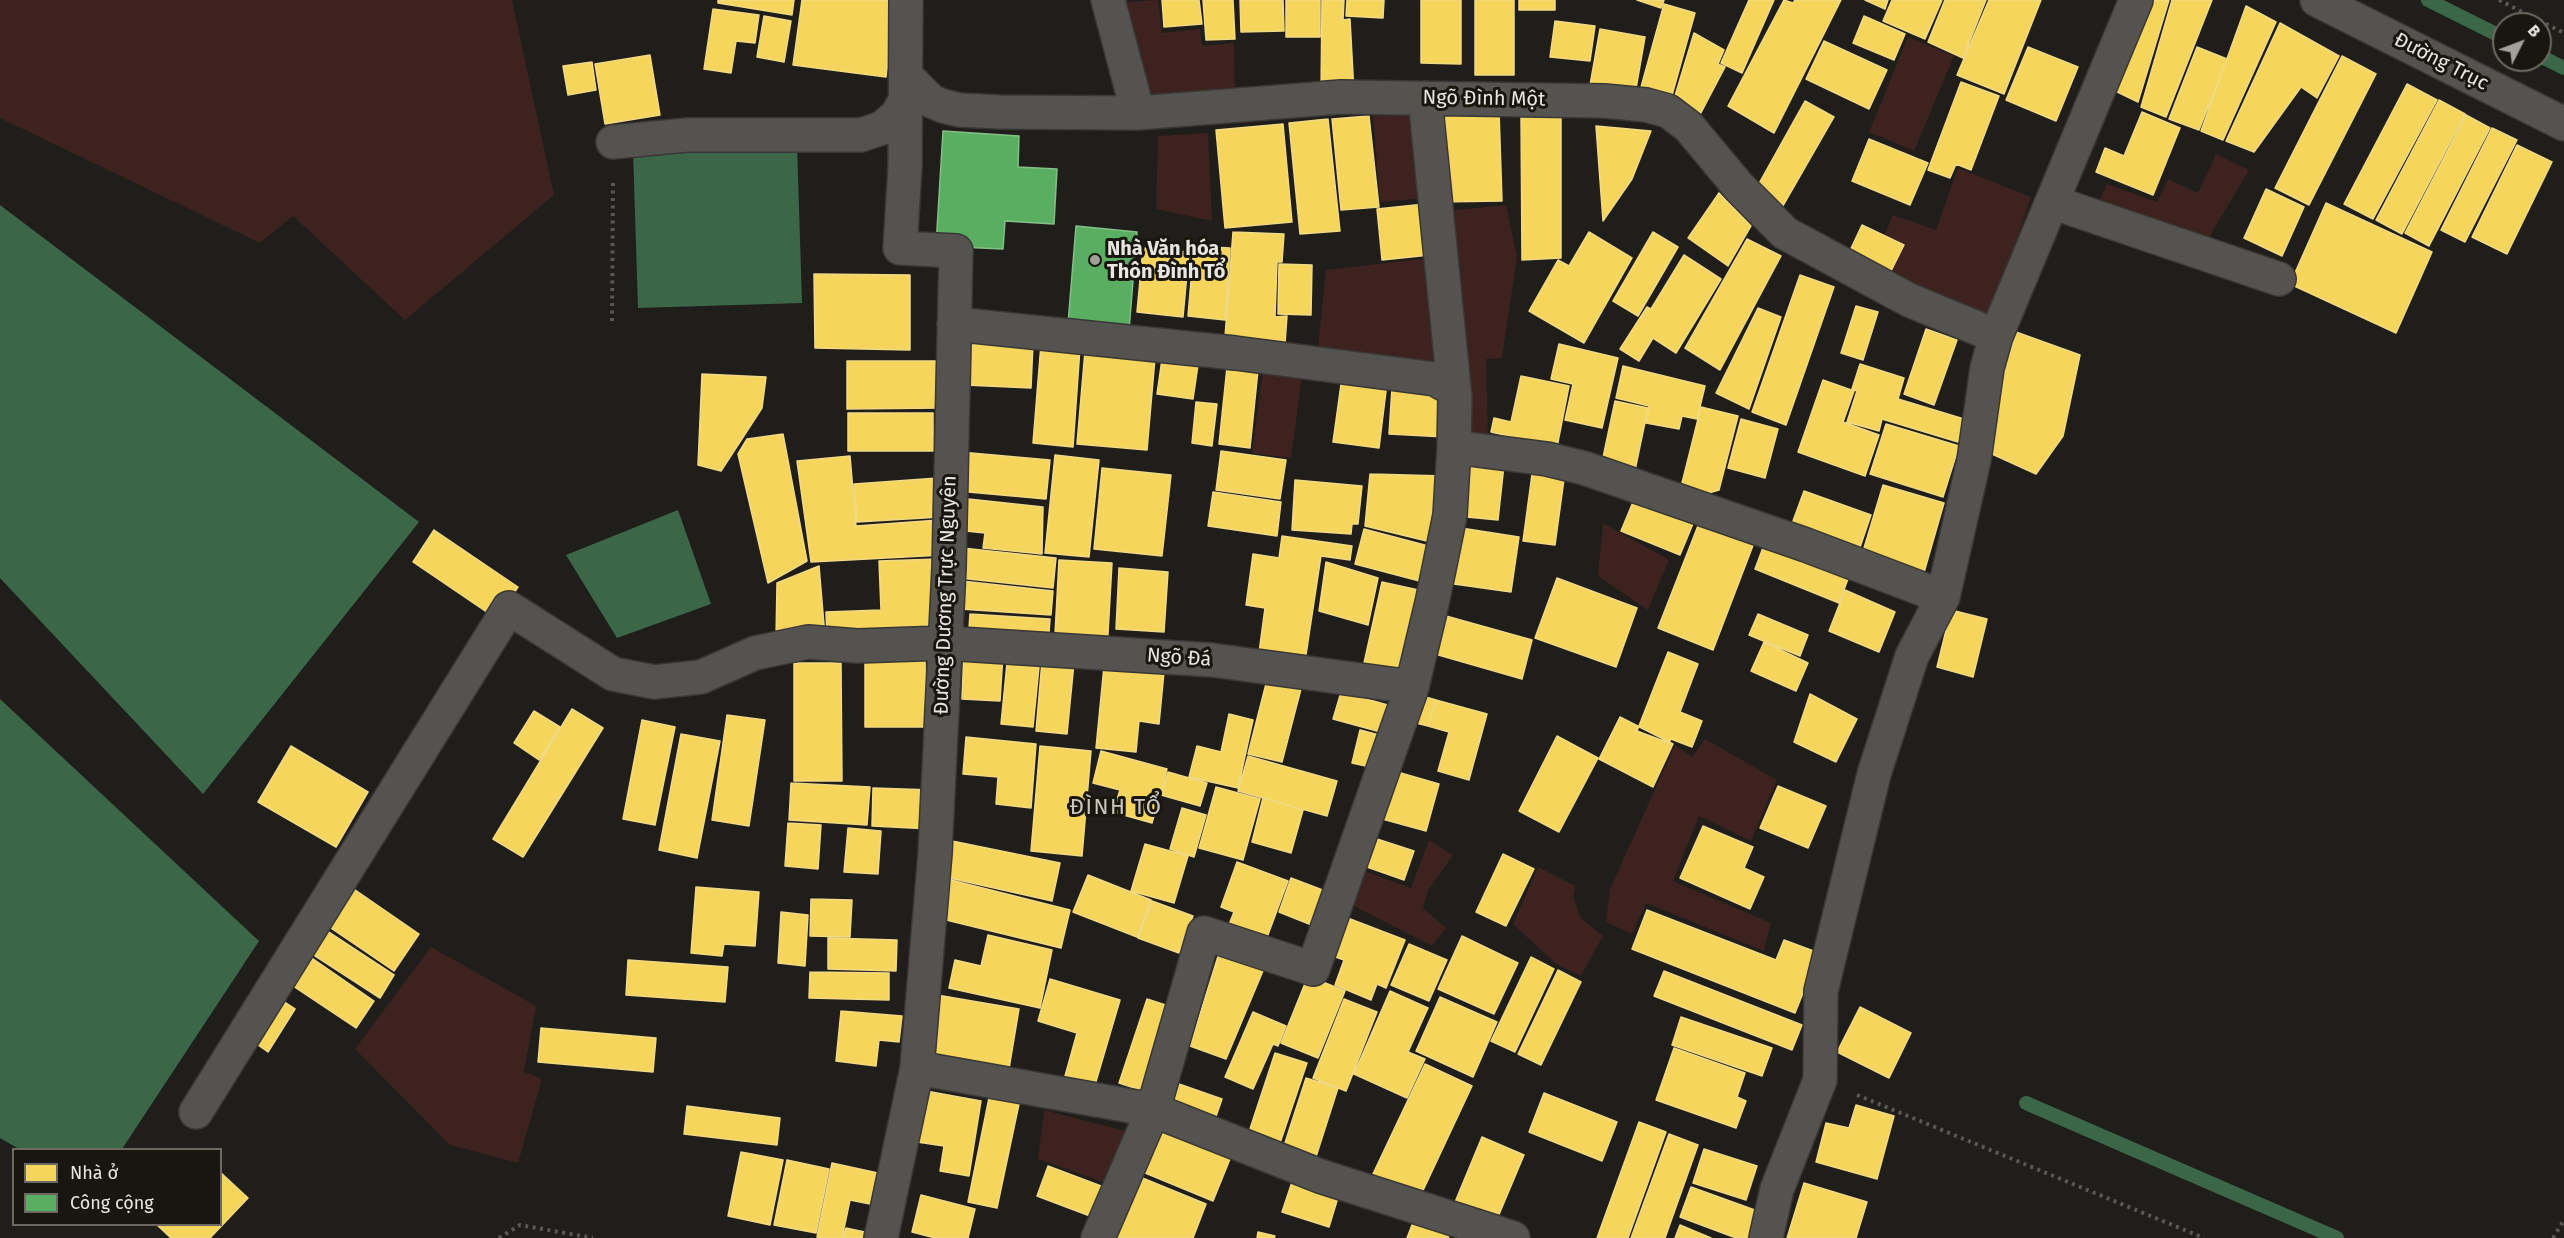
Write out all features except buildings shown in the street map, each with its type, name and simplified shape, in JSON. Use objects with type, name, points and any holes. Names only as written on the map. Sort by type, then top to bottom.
[{"type":"street","name":"Đường Dương Trực Nguyên","points":[[881,1238],[917,1068],[935,853],[949,568],[956,251],[900,248],[906,88],[906,0]]},
{"type":"street","points":[[1108,0],[1138,113]]},
{"type":"street","points":[[1766,1238],[1777,1189],[1820,1080],[1821,991],[1874,774],[1912,657],[1942,597],[1974,460],[1987,368],[1996,336],[2136,0]]},
{"type":"street","name":"Đường Trục","points":[[2317,0],[2564,124]]},
{"type":"street","name":"Ngõ Đình Một","points":[[906,88],[959,110],[1138,113],[1341,97],[1604,101],[1646,105],[1668,111],[1689,127],[1739,187],[1785,233],[1909,300],[1996,336]]},
{"type":"street","points":[[613,141],[687,135],[861,135],[882,128],[897,115],[906,88]]},
{"type":"street","points":[[1098,1238],[1153,1110],[1204,933],[1313,969],[1412,687],[1450,515],[1454,447],[1455,397],[1425,98]]},
{"type":"street","points":[[2052,202],[2279,279]]},
{"type":"street","points":[[954,324],[1235,353],[1435,379],[1453,389],[1455,397]]},
{"type":"street","points":[[1454,447],[1547,459],[1584,468],[1806,545],[1942,597]]},
{"type":"street","name":"Ngõ Đá","points":[[196,1112],[509,608],[614,674],[654,682],[701,677],[755,653],[808,642],[857,646],[944,643],[1212,660],[1412,687]]},
{"type":"street","points":[[917,1068],[1153,1110],[1320,1176],[1514,1238]]},
{"type":"path","points":[[2499,0],[2564,33]]},
{"type":"path","points":[[612,321],[613,141]]},
{"type":"path","points":[[1820,1080],[2204,1238]]},
{"type":"path","points":[[2553,1238],[2564,1220]]},
{"type":"path","points":[[499,1238],[520,1225],[593,1238]]},
{"type":"shaded area","points":[[0,0],[512,0],[554,195],[405,320],[293,216],[260,243],[0,118]]},
{"type":"shaded area","points":[[1158,0],[1162,33],[1200,29],[1202,46],[1234,43],[1235,101],[1148,106],[1115,3]]},
{"type":"shaded area","points":[[1908,37],[1954,56],[1914,151],[1869,132]]},
{"type":"shaded area","points":[[1416,115],[1426,198],[1380,202],[1373,116]]},
{"type":"shaded area","points":[[1208,133],[1212,221],[1156,209],[1158,136]]},
{"type":"shaded area","points":[[797,144],[802,303],[638,308],[633,150]]},
{"type":"shaded area","points":[[2216,154],[2249,170],[2204,246],[2095,211],[2107,184],[2157,202],[2168,179],[2198,193]]},
{"type":"shaded area","points":[[1958,168],[2031,197],[1993,308],[1986,316],[1864,282],[1893,215],[1936,230]]},
{"type":"shaded area","points":[[0,205],[419,522],[203,794],[0,578]]},
{"type":"shaded area","points":[[1506,205],[1517,257],[1502,358],[1486,359],[1488,439],[1462,435],[1447,211]]},
{"type":"shaded area","points":[[1430,258],[1448,375],[1317,358],[1326,270]]},
{"type":"shaded area","points":[[1263,369],[1302,375],[1291,458],[1252,453]]},
{"type":"shaded area","points":[[678,510],[711,604],[617,638],[566,555]]},
{"type":"shaded area","points":[[1603,523],[1669,560],[1648,610],[1598,576]]},
{"type":"shaded area","points":[[0,699],[259,941],[123,1148],[17,1148],[0,1138]]},
{"type":"shaded area","points":[[1705,739],[1777,780],[1751,841],[1699,816],[1673,881],[1771,923],[1764,951],[1646,903],[1632,934],[1606,922],[1610,889],[1675,745],[1692,757]]},
{"type":"shaded area","points":[[1429,840],[1453,855],[1428,890],[1423,908],[1446,928],[1432,946],[1344,901],[1358,869],[1411,888]]},
{"type":"shaded area","points":[[1538,867],[1575,886],[1573,897],[1581,918],[1603,936],[1581,976],[1556,964],[1513,924]]},
{"type":"shaded area","points":[[431,947],[536,1006],[524,1072],[542,1079],[518,1163],[450,1145],[355,1049]]},
{"type":"shaded area","points":[[1044,1110],[1133,1133],[1114,1186],[1038,1159]]},
{"type":"waterway","points":[[2428,0],[2492,32]]},
{"type":"waterway","points":[[2552,62],[2564,68]]},
{"type":"waterway","points":[[2026,1103],[2337,1238]]},
{"type":"place","name":"Nhà Văn hóa Thôn Đình Tổ","points":[[1095,260]]},
{"type":"district","name":"ĐÌNH TỔ","points":[[1116,808]]}]
